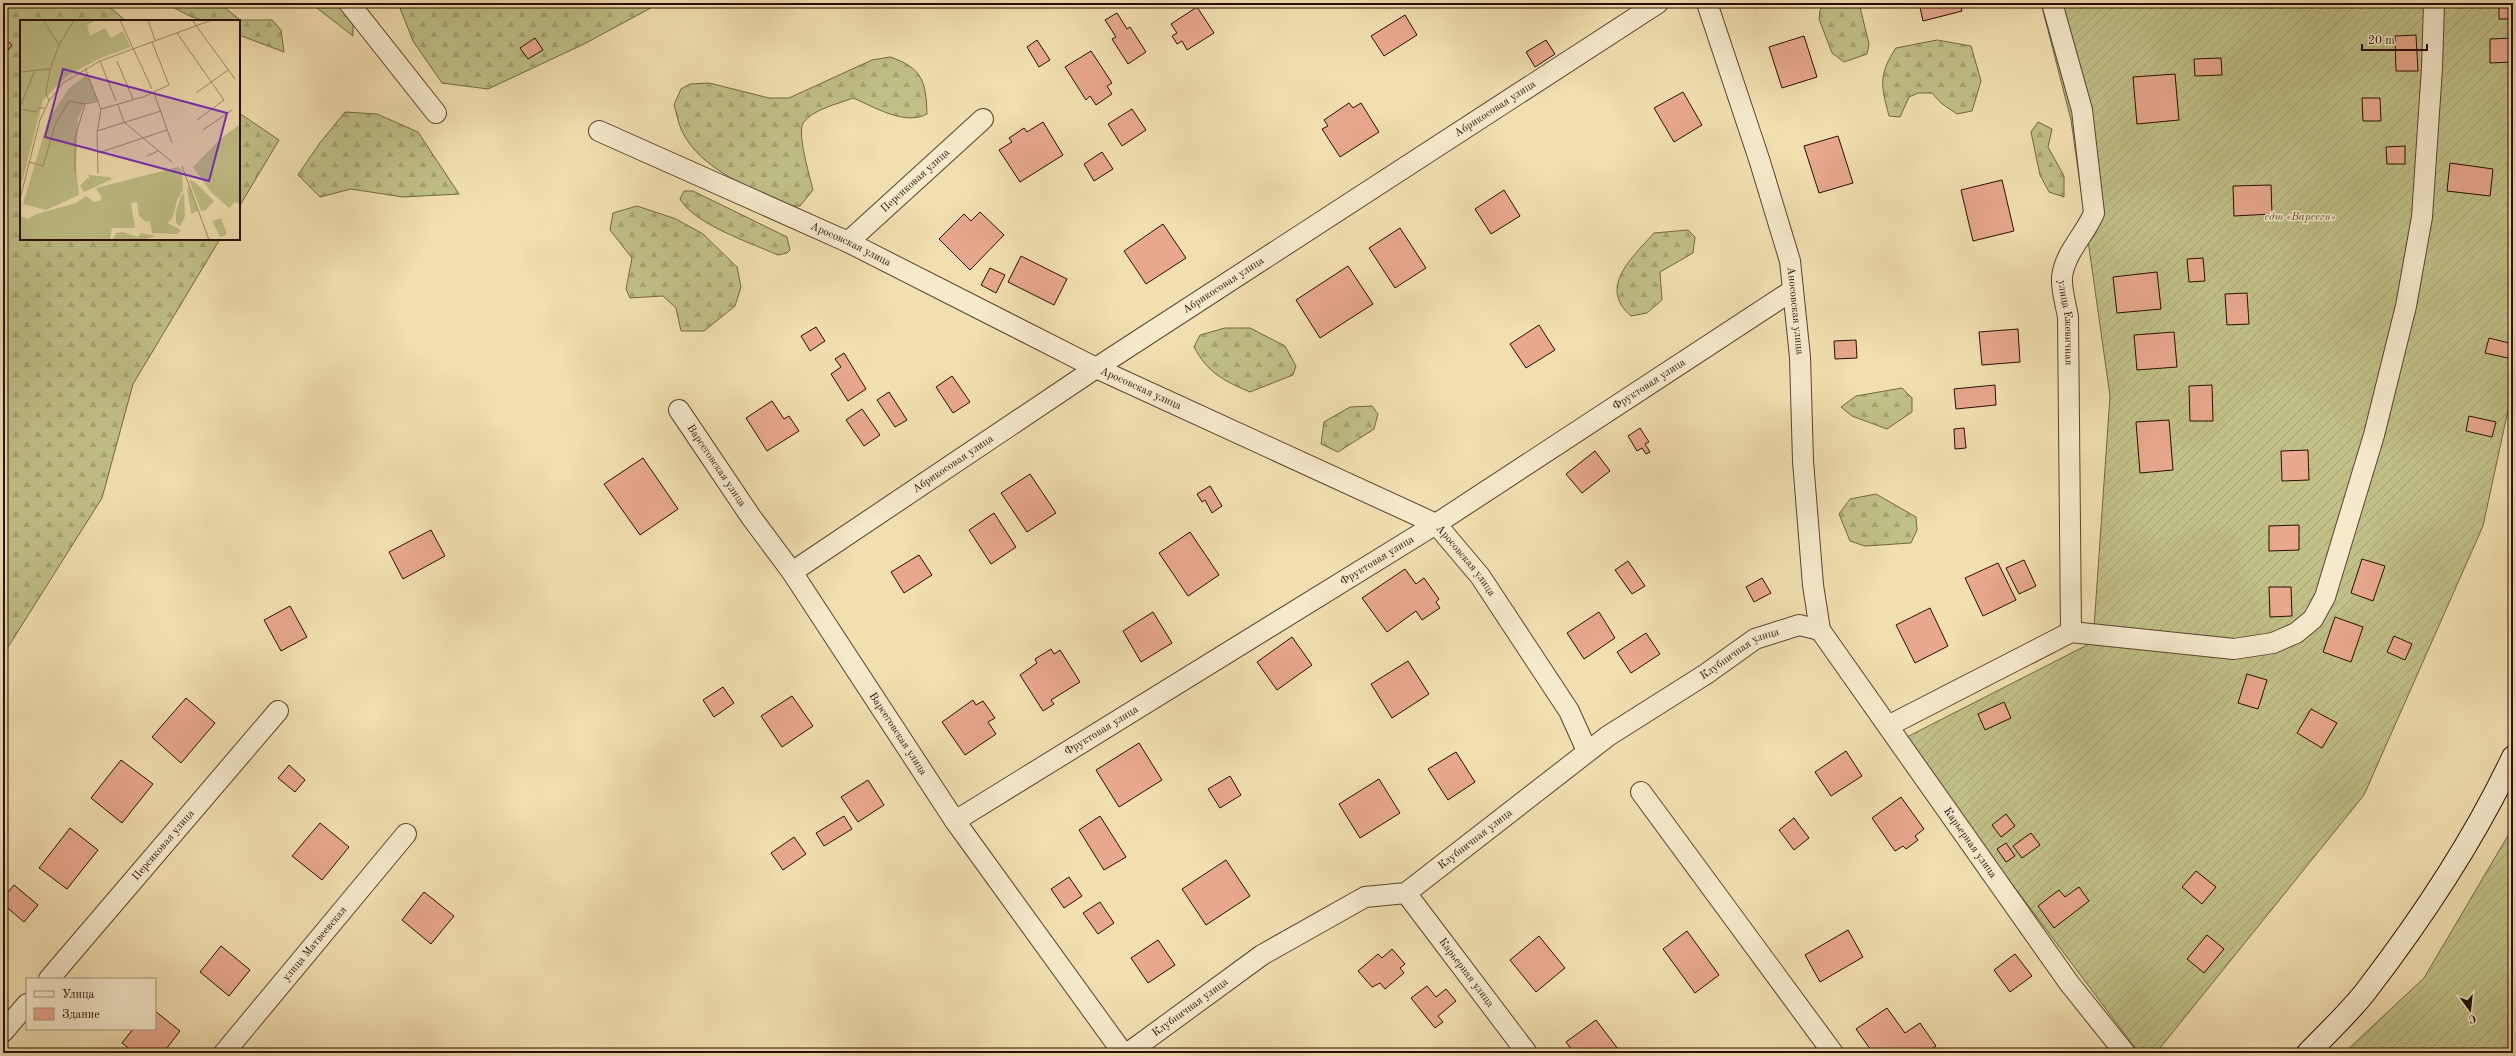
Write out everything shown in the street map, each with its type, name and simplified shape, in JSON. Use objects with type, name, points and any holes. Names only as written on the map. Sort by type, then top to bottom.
[{"type":"main road","points":[[2308,1053],[2365,992],[2421,914],[2468,844],[2513,757]]},
{"type":"street","points":[[349,3],[436,113]]},
{"type":"street","name":"Абрикосовая улица","points":[[792,572],[1096,368],[1658,3]]},
{"type":"street","name":"Аносовская улица","points":[[1707,3],[1760,162],[1790,261],[1800,357],[1803,468],[1813,585],[1820,630]]},
{"type":"street","name":"улица Ежевичная","points":[[2052,3],[2082,110],[2094,213],[2089,226],[2068,256],[2062,277],[2068,317],[2071,632]]},
{"type":"street","points":[[1888,726],[2071,632],[2234,649],[2273,643],[2296,633],[2313,619],[2325,596],[2374,435],[2406,306],[2422,217],[2432,68],[2434,3]]},
{"type":"street","name":"Персиковая улица","points":[[848,242],[982,118]]},
{"type":"street","name":"Аросовская улица","points":[[599,131],[848,242],[1096,368],[1436,524],[1480,576],[1569,711],[1587,751]]},
{"type":"street","name":"Фруктовая улица","points":[[954,821],[1436,524],[1793,290]]},
{"type":"street","name":"Варсеговская улица","points":[[679,410],[751,518],[792,572],[954,821],[1123,1053]]},
{"type":"street","name":"Клубничная улица","points":[[1128,1053],[1262,955],[1365,898],[1406,893],[1587,751],[1706,674],[1755,639],[1799,625],[1820,630]]},
{"type":"street","name":"Карьерная улица","points":[[1820,630],[2069,983],[2125,1053]]},
{"type":"street","name":"Персиковая улица","points":[[49,978],[278,711]]},
{"type":"street","points":[[1641,792],[1833,1053]]},
{"type":"street","name":"улица Матвеевская","points":[[224,1053],[406,834]]},
{"type":"street","name":"Карьерная улица","points":[[1406,893],[1527,1053]]},
{"type":"street","points":[[3,1032],[26,1005]]},
{"type":"green space","points":[[3,3],[105,3],[125,20],[20,20],[20,240],[219,240],[133,384],[102,498],[3,655]]},
{"type":"green space","points":[[167,3],[219,3],[240,20],[201,20],[178,10]]},
{"type":"green space","points":[[317,3],[337,3],[353,22],[353,36],[317,8]]},
{"type":"green space","points":[[398,3],[660,3],[584,44],[488,89],[442,83],[413,41]]},
{"type":"green space","points":[[1827,3],[1859,3],[1869,44],[1867,54],[1844,62],[1832,53],[1819,19],[1820,10]]},
{"type":"green space","name":"сдт «Варсеги»","points":[[2041,3],[2513,3],[2513,387],[2483,526],[2364,795],[2156,1053],[2139,1053],[1903,739],[2093,642],[2110,396],[2071,120]]},
{"type":"green space","points":[[240,20],[272,20],[281,30],[284,52],[240,35]]},
{"type":"green space","points":[[1937,40],[1971,46],[1981,81],[1972,111],[1957,114],[1941,103],[1932,93],[1918,93],[1909,97],[1900,117],[1889,116],[1884,97],[1883,81],[1886,66],[1890,57],[1896,48]]},
{"type":"green space","points":[[890,57],[901,61],[916,71],[924,85],[927,114],[909,118],[899,117],[853,98],[819,111],[807,118],[803,123],[802,136],[813,190],[800,206],[791,206],[745,186],[715,168],[690,145],[682,131],[674,105],[681,89],[690,84],[709,83],[769,98],[789,98],[872,60]]},
{"type":"green space","points":[[345,112],[377,114],[418,132],[459,194],[403,197],[351,189],[320,197],[298,175],[319,144]]},
{"type":"green space","points":[[240,114],[279,140],[240,205]]},
{"type":"green space","points":[[2038,122],[2052,129],[2048,147],[2064,176],[2064,197],[2049,192],[2040,175],[2031,132]]},
{"type":"green space","points":[[684,191],[693,191],[787,237],[790,250],[787,253],[778,255],[710,225],[697,217],[680,199]]},
{"type":"green space","points":[[637,206],[676,219],[703,234],[737,267],[741,287],[735,306],[704,331],[681,331],[676,308],[663,296],[630,298],[626,289],[632,258],[610,230],[613,213]]},
{"type":"green space","points":[[1688,230],[1695,237],[1693,253],[1660,272],[1662,300],[1647,313],[1631,316],[1621,305],[1617,294],[1618,283],[1629,262],[1654,233]]},
{"type":"green space","points":[[1225,328],[1250,328],[1285,346],[1296,366],[1293,375],[1250,392],[1225,380],[1211,370],[1199,356],[1194,347],[1200,335]]},
{"type":"green space","points":[[1902,388],[1912,398],[1912,412],[1887,429],[1852,416],[1841,407],[1856,396]]},
{"type":"green space","points":[[1372,406],[1378,414],[1374,429],[1338,452],[1321,444],[1324,422],[1350,407]]},
{"type":"green space","points":[[1876,494],[1916,517],[1917,530],[1911,543],[1865,546],[1850,541],[1839,514],[1850,499]]},
{"type":"green space","points":[[2513,827],[2513,1053],[2344,1053],[2424,978]]},
{"type":"building","points":[[1754,3],[1774,3],[1755,8]]},
{"type":"building","points":[[1919,3],[1960,3],[1962,11],[1923,21]]},
{"type":"building","points":[[2499,3],[2513,3],[2513,19],[2499,19]]},
{"type":"building","points":[[1197,7],[1214,33],[1187,50],[1182,41],[1177,44],[1172,36],[1177,33],[1171,24]]},
{"type":"building","points":[[1117,13],[1127,29],[1130,27],[1146,52],[1128,64],[1112,39],[1116,37],[1105,20]]},
{"type":"building","points":[[1405,15],[1417,35],[1384,56],[1371,36]]},
{"type":"building","points":[[2416,35],[2418,71],[2396,71],[2395,36]]},
{"type":"building","points":[[1804,36],[1817,77],[1782,88],[1769,47]]},
{"type":"building","points":[[3,38],[12,45],[6,53],[3,50]]},
{"type":"building","points":[[535,38],[543,50],[528,59],[520,48]]},
{"type":"building","points":[[2513,38],[2513,62],[2490,63],[2490,39]]},
{"type":"building","points":[[1037,40],[1050,60],[1039,67],[1027,47]]},
{"type":"building","points":[[1546,40],[1555,54],[1535,67],[1526,52]]},
{"type":"building","points":[[1091,51],[1112,83],[1107,86],[1112,94],[1096,105],[1090,96],[1086,100],[1065,67]]},
{"type":"building","points":[[2221,58],[2222,75],[2195,76],[2194,59]]},
{"type":"building","points":[[2175,74],[2179,120],[2137,124],[2133,77]]},
{"type":"building","points":[[1683,92],[1702,125],[1674,142],[1654,108]]},
{"type":"building","points":[[2362,98],[2380,98],[2381,121],[2363,121]]},
{"type":"building","points":[[1349,103],[1353,108],[1361,103],[1379,132],[1340,157],[1322,129],[1328,126],[1324,120]]},
{"type":"building","points":[[1132,109],[1146,130],[1122,146],[1108,124]]},
{"type":"building","points":[[1043,122],[1063,155],[1020,182],[999,150],[1012,142],[1009,138],[1024,128],[1027,132]]},
{"type":"building","points":[[1838,136],[1853,183],[1819,193],[1804,146]]},
{"type":"building","points":[[2405,146],[2405,164],[2387,164],[2386,147]]},
{"type":"building","points":[[1102,152],[1113,169],[1094,181],[1084,164]]},
{"type":"building","points":[[2450,163],[2493,169],[2490,196],[2447,191]]},
{"type":"building","points":[[2002,180],[2014,231],[1973,241],[1961,190]]},
{"type":"building","points":[[2271,185],[2272,214],[2234,216],[2233,186]]},
{"type":"building","points":[[1504,190],[1520,216],[1491,234],[1475,209]]},
{"type":"building","points":[[980,212],[1004,235],[970,270],[939,239],[964,214],[971,221]]},
{"type":"building","points":[[1163,224],[1186,258],[1146,284],[1124,251]]},
{"type":"building","points":[[1400,228],[1426,268],[1395,288],[1369,248]]},
{"type":"building","points":[[1021,256],[1067,279],[1054,305],[1008,282]]},
{"type":"building","points":[[2203,258],[2205,281],[2189,282],[2187,259]]},
{"type":"building","points":[[1348,266],[1373,304],[1320,338],[1296,300]]},
{"type":"building","points":[[990,268],[1005,275],[996,293],[981,285]]},
{"type":"building","points":[[2157,272],[2161,309],[2117,313],[2113,277]]},
{"type":"building","points":[[2247,293],[2249,324],[2227,325],[2225,294]]},
{"type":"building","points":[[1539,325],[1555,350],[1526,368],[1510,344]]},
{"type":"building","points":[[816,327],[825,341],[810,351],[801,336]]},
{"type":"building","points":[[2018,329],[2020,362],[1982,365],[1979,332]]},
{"type":"building","points":[[2174,332],[2177,367],[2137,370],[2134,335]]},
{"type":"building","points":[[2489,338],[2513,344],[2512,359],[2485,353]]},
{"type":"building","points":[[1856,340],[1857,358],[1835,359],[1834,341]]},
{"type":"building","points":[[844,353],[866,389],[848,401],[831,374],[841,367],[835,359]]},
{"type":"building","points":[[952,376],[970,402],[953,413],[936,387]]},
{"type":"building","points":[[1995,385],[1996,405],[1956,409],[1954,389]]},
{"type":"building","points":[[2212,385],[2213,421],[2190,421],[2189,386]]},
{"type":"building","points":[[889,392],[907,420],[895,427],[877,400]]},
{"type":"building","points":[[772,401],[784,419],[789,416],[799,431],[767,451],[746,418]]},
{"type":"building","points":[[862,409],[880,435],[864,446],[846,420]]},
{"type":"building","points":[[2469,416],[2496,422],[2492,437],[2466,431]]},
{"type":"building","points":[[2169,420],[2173,470],[2140,473],[2136,422]]},
{"type":"building","points":[[1640,428],[1649,442],[1645,444],[1650,452],[1646,454],[1642,448],[1637,451],[1628,436]]},
{"type":"building","points":[[1964,428],[1966,448],[1955,449],[1954,429]]},
{"type":"building","points":[[2308,450],[2309,480],[2282,481],[2281,451]]},
{"type":"building","points":[[1595,451],[1610,471],[1582,493],[1566,474]]},
{"type":"building","points":[[643,458],[678,509],[640,535],[604,484]]},
{"type":"building","points":[[1030,474],[1056,513],[1027,532],[1001,493]]},
{"type":"building","points":[[1210,486],[1222,506],[1212,513],[1205,500],[1202,502],[1197,494]]},
{"type":"building","points":[[994,513],[1016,547],[991,564],[969,530]]},
{"type":"building","points":[[2299,525],[2299,550],[2269,551],[2269,526]]},
{"type":"building","points":[[431,530],[445,556],[403,579],[389,552]]},
{"type":"building","points":[[1190,532],[1219,575],[1188,596],[1159,553]]},
{"type":"building","points":[[919,555],[932,575],[904,593],[891,572]]},
{"type":"building","points":[[2362,559],[2385,566],[2373,601],[2351,593]]},
{"type":"building","points":[[2024,560],[2036,586],[2019,594],[2006,568]]},
{"type":"building","points":[[1628,561],[1645,586],[1632,594],[1615,570]]},
{"type":"building","points":[[1998,563],[2016,600],[1983,616],[1965,578]]},
{"type":"building","points":[[1405,569],[1416,584],[1424,578],[1439,599],[1436,602],[1440,608],[1422,620],[1416,611],[1387,632],[1362,598]]},
{"type":"building","points":[[1762,578],[1771,593],[1754,602],[1746,587]]},
{"type":"building","points":[[2269,587],[2291,587],[2292,616],[2270,617]]},
{"type":"building","points":[[290,606],[307,637],[281,651],[264,620]]},
{"type":"building","points":[[1930,608],[1948,646],[1915,663],[1896,625]]},
{"type":"building","points":[[1153,612],[1172,643],[1141,662],[1123,631]]},
{"type":"building","points":[[1599,612],[1615,638],[1584,659],[1567,633]]},
{"type":"building","points":[[2335,617],[2363,627],[2351,662],[2323,652]]},
{"type":"building","points":[[1646,633],[1660,654],[1631,673],[1617,652]]},
{"type":"building","points":[[2394,636],[2412,644],[2405,660],[2387,652]]},
{"type":"building","points":[[1292,637],[1312,665],[1277,690],[1257,662]]},
{"type":"building","points":[[1051,649],[1054,654],[1060,650],[1080,682],[1051,700],[1054,704],[1043,711],[1020,675],[1037,663],[1035,659]]},
{"type":"building","points":[[1408,661],[1429,694],[1392,718],[1371,684]]},
{"type":"building","points":[[2247,674],[2267,680],[2258,709],[2238,703]]},
{"type":"building","points":[[723,687],[734,703],[714,717],[703,700]]},
{"type":"building","points":[[792,696],[813,726],[782,747],[761,716]]},
{"type":"building","points":[[186,698],[215,723],[181,763],[152,737]]},
{"type":"building","points":[[973,700],[976,705],[983,701],[995,718],[988,722],[996,734],[965,755],[942,722]]},
{"type":"building","points":[[2004,702],[2011,718],[1985,730],[1978,714]]},
{"type":"building","points":[[2311,709],[2337,723],[2322,748],[2297,733]]},
{"type":"building","points":[[1139,743],[1162,780],[1119,807],[1096,770]]},
{"type":"building","points":[[1846,751],[1862,776],[1831,796],[1815,772]]},
{"type":"building","points":[[1456,752],[1475,782],[1448,800],[1428,769]]},
{"type":"building","points":[[121,760],[153,784],[122,823],[91,798]]},
{"type":"building","points":[[289,765],[305,780],[295,792],[278,778]]},
{"type":"building","points":[[1230,776],[1241,795],[1220,808],[1208,789]]},
{"type":"building","points":[[1379,779],[1400,813],[1360,838],[1339,804]]},
{"type":"building","points":[[868,780],[884,805],[858,822],[841,797]]},
{"type":"building","points":[[1901,797],[1924,829],[1915,836],[1918,840],[1906,849],[1903,846],[1895,851],[1872,818]]},
{"type":"building","points":[[2006,814],[2015,826],[2001,837],[1992,825]]},
{"type":"building","points":[[844,816],[852,829],[824,846],[816,833]]},
{"type":"building","points":[[1100,816],[1126,857],[1104,870],[1079,830]]},
{"type":"building","points":[[1794,818],[1809,838],[1794,850],[1779,830]]},
{"type":"building","points":[[320,823],[349,847],[322,880],[292,856]]},
{"type":"building","points":[[70,828],[98,850],[67,889],[39,868]]},
{"type":"building","points":[[2031,833],[2040,845],[2022,858],[2013,846]]},
{"type":"building","points":[[794,837],[806,854],[783,870],[771,853]]},
{"type":"building","points":[[2006,843],[2015,856],[2006,862],[1997,849]]},
{"type":"building","points":[[1226,860],[1250,896],[1206,925],[1182,889]]},
{"type":"building","points":[[2196,871],[2216,887],[2202,904],[2182,887]]},
{"type":"building","points":[[1069,877],[1082,896],[1064,908],[1051,889]]},
{"type":"building","points":[[14,885],[38,905],[24,922],[3,904],[3,898]]},
{"type":"building","points":[[2079,887],[2089,901],[2054,928],[2038,906],[2059,890],[2065,897]]},
{"type":"building","points":[[424,892],[454,916],[431,944],[402,920]]},
{"type":"building","points":[[1100,902],[1114,923],[1098,934],[1083,913]]},
{"type":"building","points":[[1848,930],[1863,957],[1820,982],[1805,955]]},
{"type":"building","points":[[1687,931],[1719,975],[1695,993],[1663,949]]},
{"type":"building","points":[[2207,935],[2224,949],[2204,973],[2187,959]]},
{"type":"building","points":[[1539,936],[1565,968],[1536,992],[1510,960]]},
{"type":"building","points":[[1158,940],[1175,965],[1148,983],[1131,958]]},
{"type":"building","points":[[221,946],[250,970],[229,996],[200,972]]},
{"type":"building","points":[[1392,949],[1405,964],[1400,968],[1404,973],[1385,989],[1380,983],[1372,987],[1358,971],[1378,954],[1382,958]]},
{"type":"building","points":[[2015,954],[2032,976],[2010,992],[1994,970]]},
{"type":"building","points":[[1427,986],[1436,997],[1446,989],[1456,1001],[1438,1016],[1443,1022],[1435,1028],[1411,998]]},
{"type":"building","points":[[1887,1008],[1905,1033],[1920,1023],[1936,1046],[1927,1053],[1873,1053],[1856,1029]]},
{"type":"building","points":[[156,1012],[180,1031],[163,1053],[135,1053],[122,1043],[132,1030],[156,1030]]},
{"type":"building","points":[[1596,1020],[1621,1053],[1574,1053],[1566,1042]]}]
